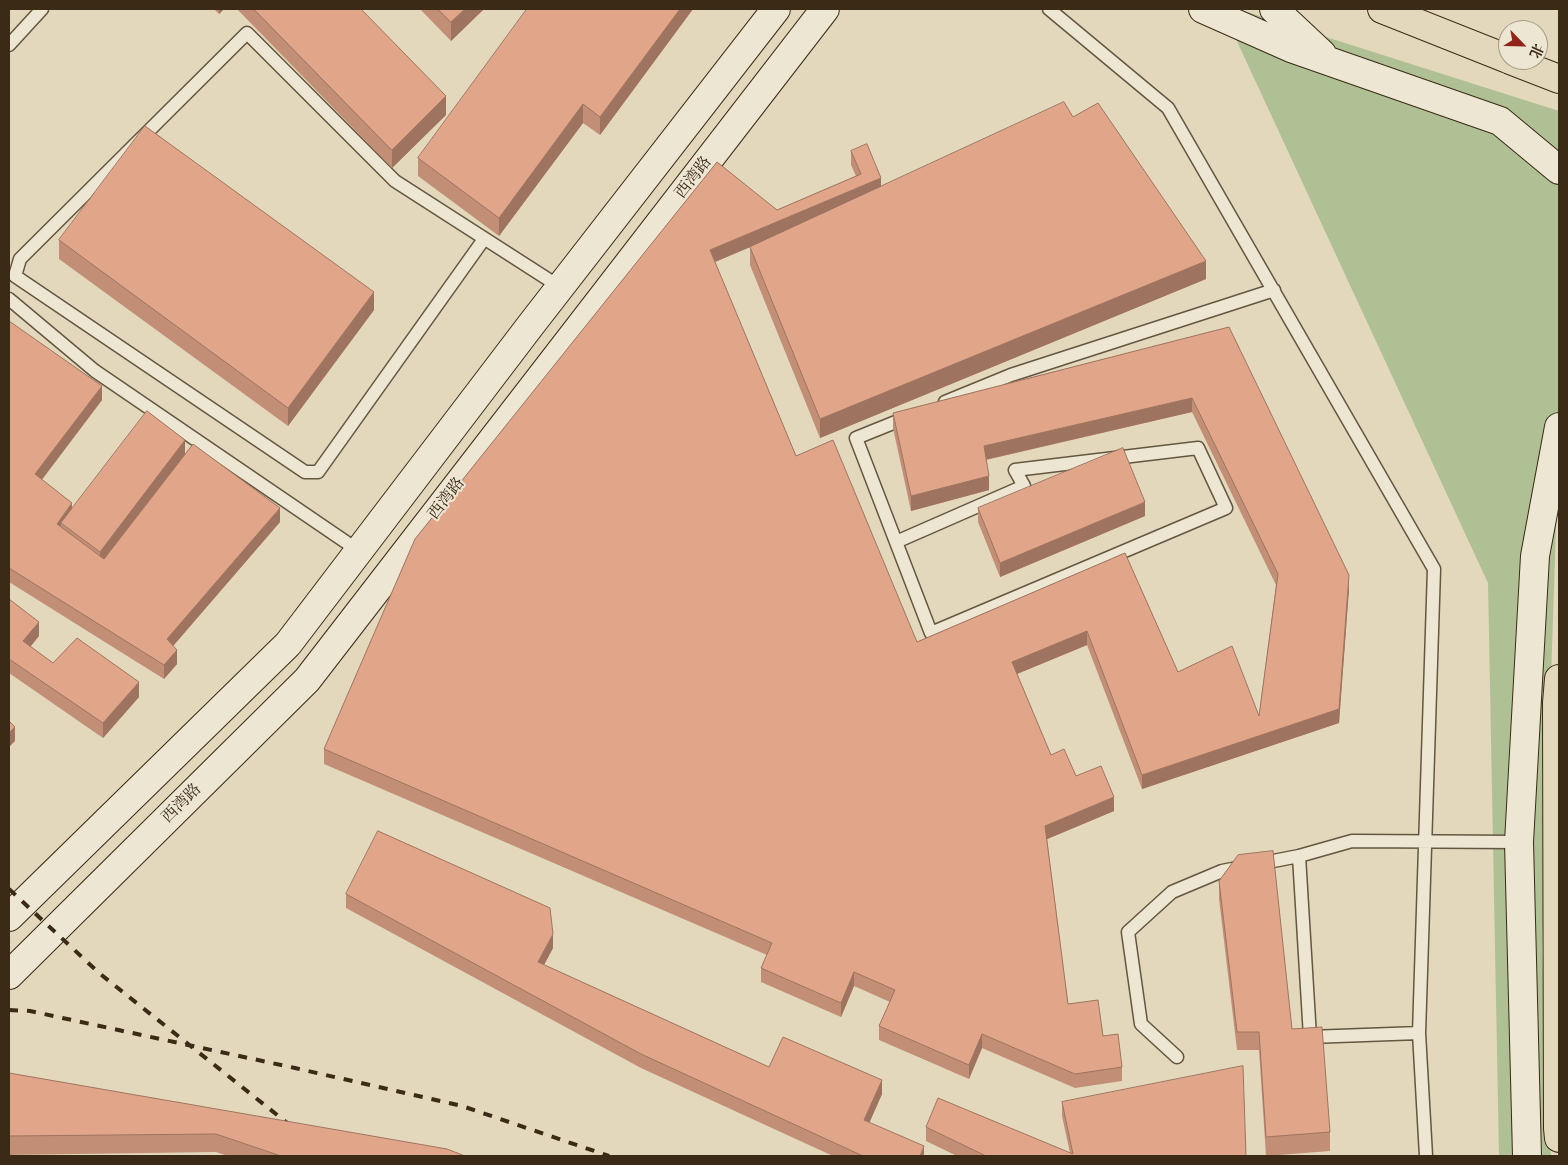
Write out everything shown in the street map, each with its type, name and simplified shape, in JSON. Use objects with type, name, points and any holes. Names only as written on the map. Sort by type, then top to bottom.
[{"type":"main road","points":[[9,917],[288,644],[560,287],[776,9]]},
{"type":"main road","name":"西湾路","points":[[9,974],[307,680],[824,9]]},
{"type":"main road","points":[[1203,9],[1291,48],[1500,121],[1559,170]]},
{"type":"main road","points":[[1274,9],[1330,61]]},
{"type":"main road","points":[[1382,9],[1498,56]]},
{"type":"main road","points":[[1535,70],[1559,79]]},
{"type":"main road","points":[[1527,1156],[1519,842],[1535,556],[1559,427]]},
{"type":"main road","points":[[1559,679],[1557,703],[1559,1138]]},
{"type":"lane","points":[[9,45],[42,9]]},
{"type":"lane","points":[[1049,9],[1168,108],[1434,569],[1419,1032],[1426,1156]]},
{"type":"lane","points":[[484,239],[318,472],[305,472],[16,276],[20,259],[247,33],[395,181],[560,287]]},
{"type":"lane","points":[[938,405],[1011,376],[1274,290]]},
{"type":"lane","points":[[9,299],[95,371],[359,550]]},
{"type":"lane","points":[[896,542],[1024,486],[1015,470],[1198,448],[1226,508],[932,633],[896,542],[856,438],[920,412]]},
{"type":"lane","points":[[1177,1057],[1141,1024],[1128,932],[1172,892],[1222,872],[1299,856],[1352,842],[1519,842]]},
{"type":"lane","points":[[1299,856],[1310,1037],[1419,1032]]},
{"type":"green space","points":[[1222,9],[1238,9],[1559,111],[1559,488],[1557,497],[1542,949],[1551,1156],[1499,1156],[1488,583]]},
{"type":"building","points":[[254,9],[361,9],[446,96],[392,150]]},
{"type":"building","points":[[438,9],[465,9],[451,22]]},
{"type":"building","points":[[527,9],[680,9],[600,117],[583,104],[499,218],[418,158]]},
{"type":"building","points":[[1064,102],[1073,117],[1098,103],[1206,261],[820,419],[750,247]]},
{"type":"building","points":[[145,126],[374,292],[288,408],[59,240]]},
{"type":"building","points":[[867,144],[881,178],[710,250],[796,456],[833,440],[917,642],[1125,553],[1178,672],[1232,646],[1259,716],[1278,574],[1192,398],[984,446],[989,476],[911,496],[893,413],[1229,327],[1349,575],[1339,709],[1142,775],[1087,631],[1012,662],[1051,755],[1064,749],[1076,776],[1101,766],[1114,797],[1045,826],[1068,1004],[1098,1000],[1103,1036],[1118,1034],[1122,1067],[1075,1074],[982,1034],[969,1065],[879,1026],[895,990],[854,972],[841,1003],[761,968],[772,943],[324,749],[415,539],[717,162],[777,210],[861,174],[851,151]]},
{"type":"building","points":[[9,321],[102,386],[35,474],[72,503],[57,524],[104,559],[193,444],[280,508],[167,639],[177,650],[164,665],[9,568]]},
{"type":"building","points":[[147,411],[185,440],[100,552],[61,523]]},
{"type":"building","points":[[1123,448],[1145,502],[1000,563],[978,508]]},
{"type":"building","points":[[9,599],[39,622],[23,641],[53,663],[77,638],[139,682],[103,723],[9,659]]},
{"type":"building","points":[[9,721],[15,727],[9,733]]},
{"type":"building","points":[[378,831],[550,908],[553,934],[538,962],[769,1067],[783,1037],[882,1080],[864,1120],[924,1146],[920,1156],[863,1156],[641,1054],[346,894]]},
{"type":"building","points":[[1273,851],[1292,1029],[1322,1027],[1330,1132],[1266,1137],[1259,1032],[1237,1032],[1219,881],[1238,855]]},
{"type":"building","points":[[1243,1066],[1246,1156],[986,1156],[926,1127],[938,1098],[1073,1154],[1062,1102]]},
{"type":"building","points":[[9,1073],[447,1149],[465,1156],[281,1156],[216,1134],[9,1136]]},
{"type":"railway","points":[[9,889],[99,973],[296,1130]]},
{"type":"railway","points":[[9,1010],[30,1011],[462,1106],[609,1156]]}]
